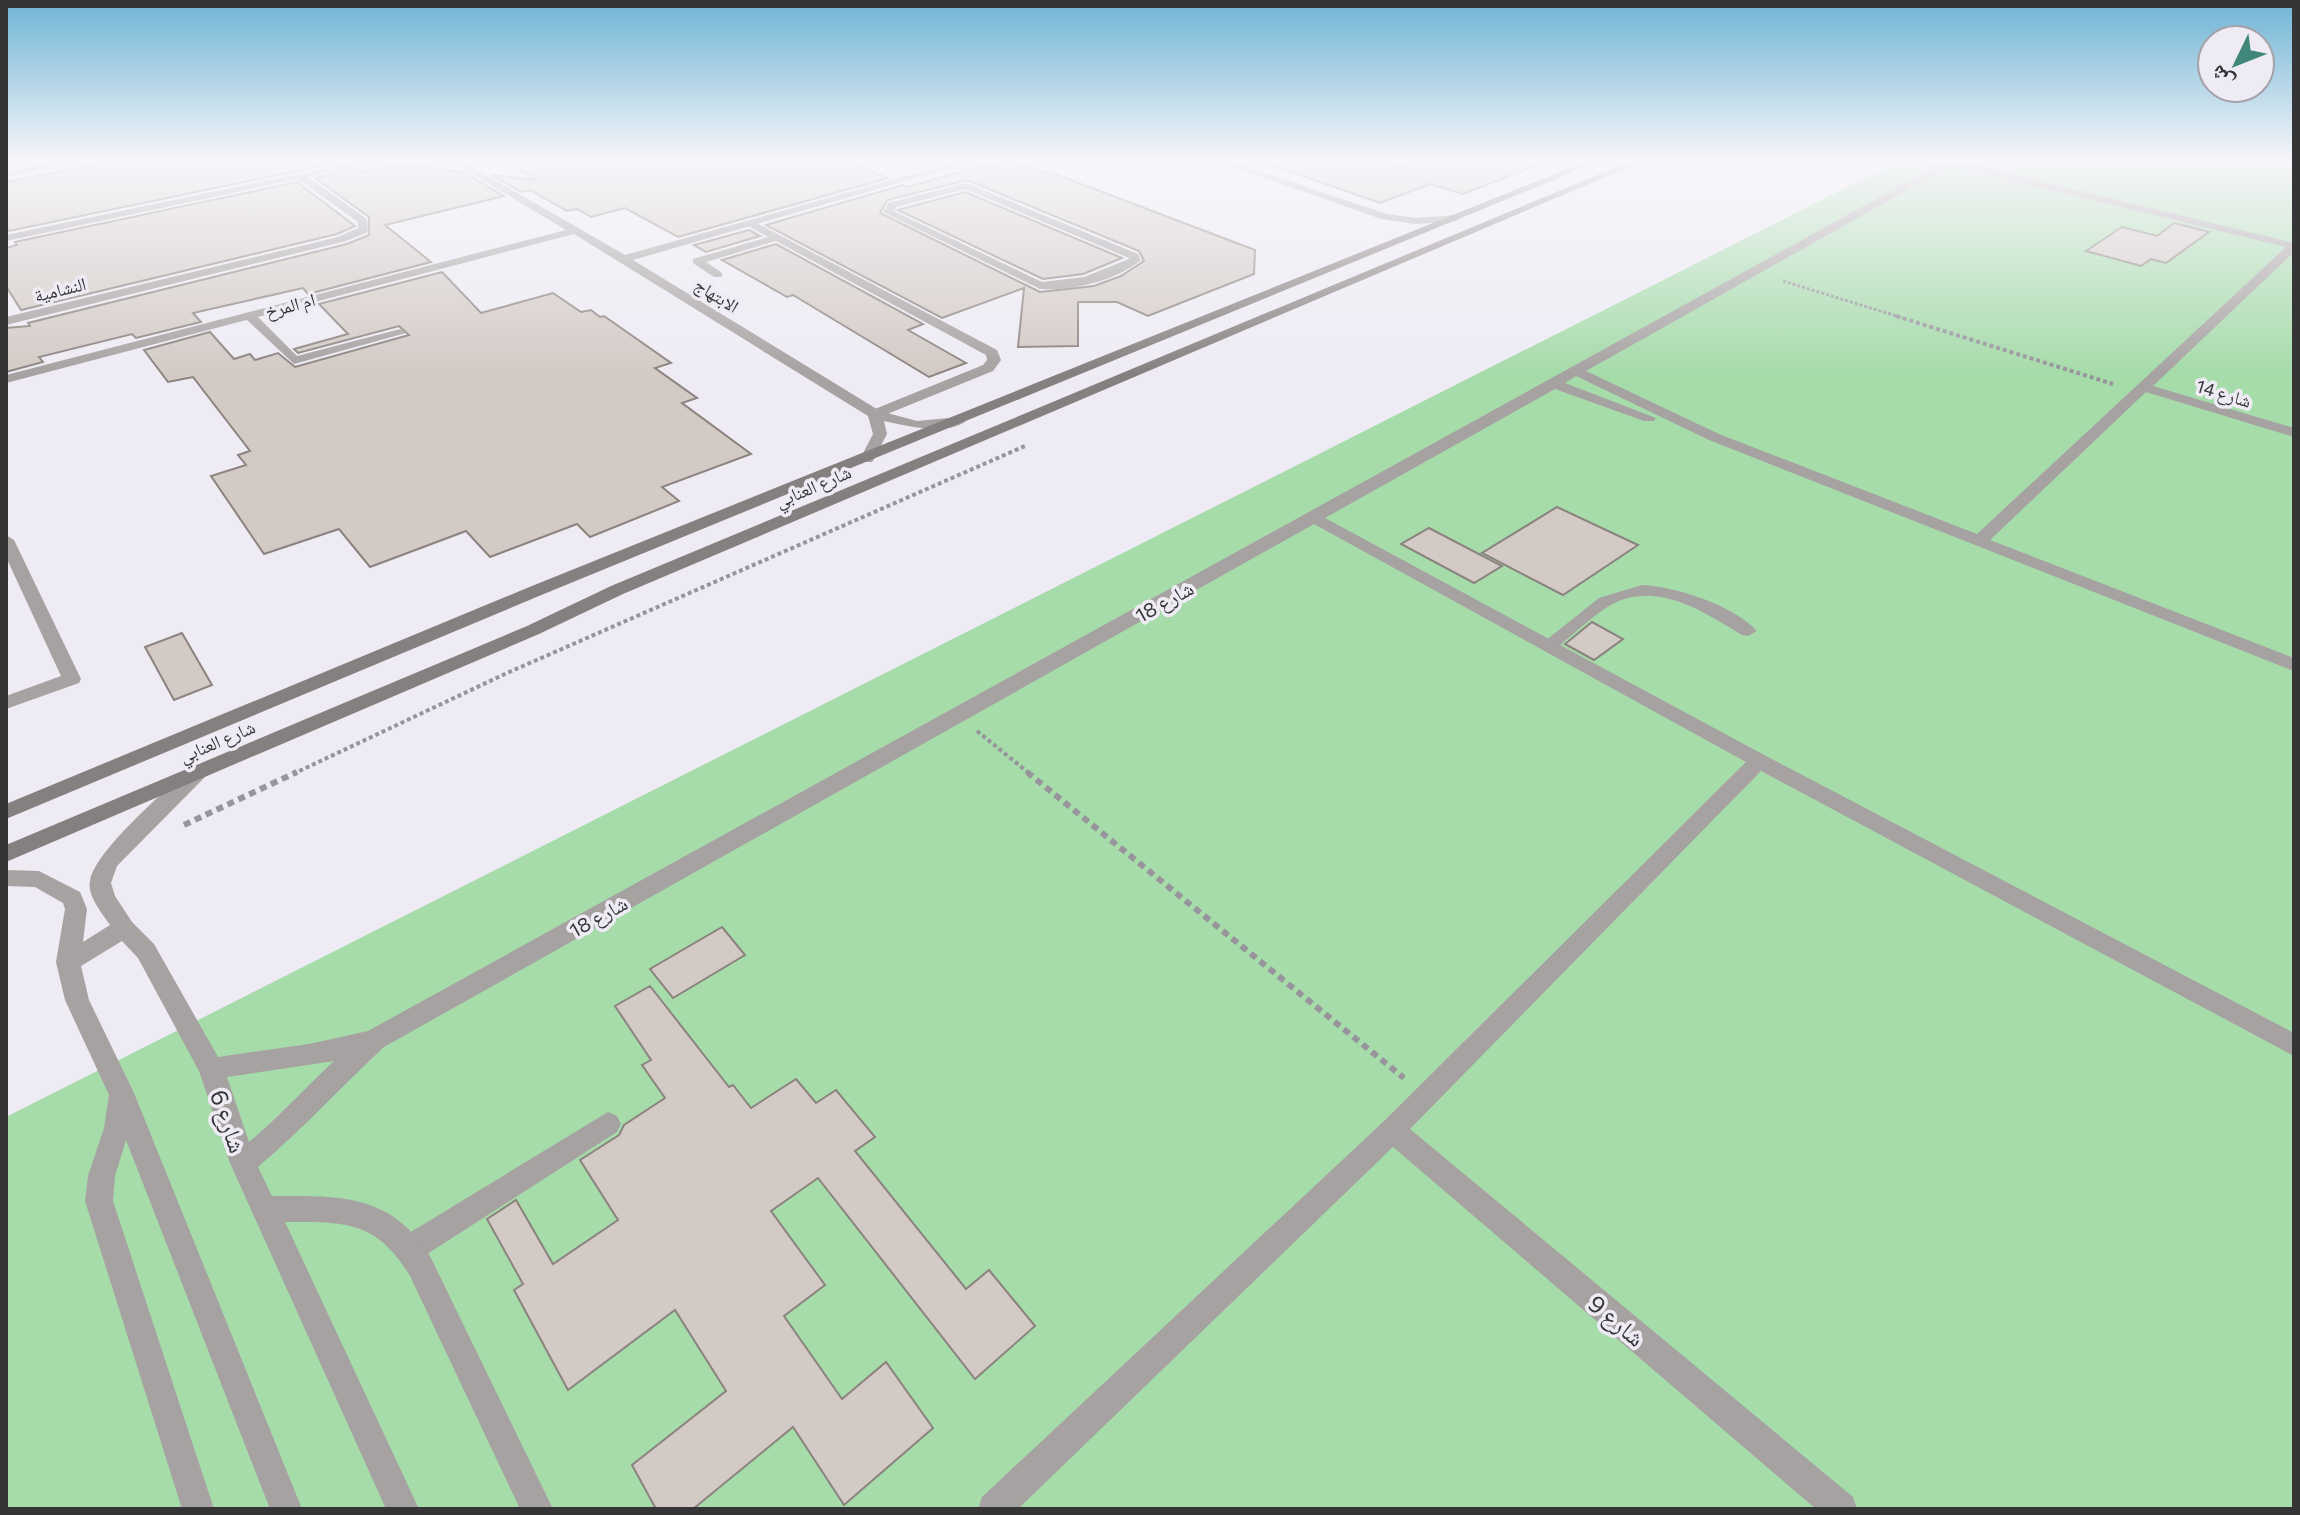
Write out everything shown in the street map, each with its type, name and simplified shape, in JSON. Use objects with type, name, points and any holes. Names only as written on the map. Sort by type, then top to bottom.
[{"type":"street","points":[[6,238],[36,232]]},
{"type":"street","name":"النشامية","points":[[6,321],[342,239],[360,232]]},
{"type":"street","name":"ام المرخ","points":[[6,379],[571,232]]},
{"type":"street","name":"الابتهاج","points":[[575,232],[875,414],[917,425],[961,421]]},
{"type":"street","points":[[624,259],[720,232]]},
{"type":"street","points":[[768,232],[992,353],[994,360],[988,368],[875,414],[880,434],[867,459]]},
{"type":"street","points":[[929,232],[1040,285],[1054,288],[1135,260],[1134,256],[1078,232]]},
{"type":"street","points":[[1398,232],[1401,240]]},
{"type":"street","name":"شارع العنابي","points":[[6,812],[533,592],[1422,232]]},
{"type":"street","name":"شارع العنابي","points":[[6,854],[533,630],[617,590],[1470,232]]},
{"type":"street","name":"شارع 18","points":[[243,1163],[295,1120],[328,1082],[375,1040],[1823,232]]},
{"type":"street","points":[[2235,232],[2294,246]]},
{"type":"street","points":[[718,275],[697,261],[778,237]]},
{"type":"street","points":[[1979,541],[2294,246]]},
{"type":"street","points":[[250,316],[294,360],[400,333]]},
{"type":"street","points":[[1576,371],[1714,437],[2294,665]]},
{"type":"street","points":[[1555,384],[1681,429],[1714,437]]},
{"type":"street","name":"شارع 14","points":[[2141,389],[2294,433]]},
{"type":"street","points":[[1314,518],[1759,761],[2294,1045]]},
{"type":"street","points":[[6,540],[72,679],[6,703]]},
{"type":"street","points":[[1549,645],[1601,605],[1625,593],[1653,591],[1679,596],[1713,610],[1748,631]]},
{"type":"street","points":[[994,1509],[1392,1130],[1759,761]]},
{"type":"street","name":"شارع 6","points":[[199,771],[108,862],[100,883],[104,898],[124,928],[146,951],[211,1069],[243,1163],[267,1209],[403,1509]]},
{"type":"street","points":[[6,878],[39,879],[72,898],[76,909],[68,962],[77,1000],[121,1093],[286,1509]]},
{"type":"street","points":[[68,962],[124,928]]},
{"type":"street","name":"شارع 18","points":[[211,1069],[259,1060],[316,1055],[375,1040]]},
{"type":"street","points":[[121,1093],[115,1136],[104,1159],[99,1181],[99,1201],[198,1509]]},
{"type":"street","points":[[411,1248],[608,1124]]},
{"type":"street","name":"شارع 9","points":[[1392,1130],[1841,1509]]},
{"type":"street","points":[[267,1209],[354,1211],[378,1219],[399,1233],[411,1248],[537,1509]]},
{"type":"path","points":[[1752,271],[2141,389]]},
{"type":"path","points":[[179,828],[507,673],[1028,445]]},
{"type":"path","points":[[958,716],[1426,1096]]},
{"type":"green space","points":[[1759,232],[2294,232],[2294,1509],[6,1509],[6,1117]]},
{"type":"building","points":[[63,232],[342,232],[21,310],[6,286],[6,248],[17,245],[15,242]]},
{"type":"building","points":[[369,232],[393,232],[431,262],[308,294],[303,288],[193,313],[201,322],[136,338],[132,334],[39,357],[43,362],[6,372],[6,328],[30,326],[28,323],[347,244],[369,235]]},
{"type":"building","points":[[668,232],[697,232],[678,237]]},
{"type":"building","points":[[743,232],[760,236],[706,252],[694,245]]},
{"type":"building","points":[[779,232],[918,232],[1040,292],[1094,286],[1121,276],[1144,261],[1139,251],[1092,232],[1207,232],[1255,250],[1254,274],[1148,316],[1117,302],[1078,302],[1078,346],[1018,347],[1024,288],[942,318]]},
{"type":"building","points":[[944,232],[1059,232],[1122,258],[1083,274],[1043,279]]},
{"type":"building","points":[[2115,232],[2140,232],[2157,236],[2163,232],[2209,232],[2166,263],[2151,259],[2141,266],[2086,251]]},
{"type":"building","points":[[776,244],[923,324],[908,330],[966,363],[929,377],[793,295],[787,297],[722,260]]},
{"type":"building","points":[[442,272],[481,313],[553,293],[581,312],[591,310],[600,317],[604,316],[671,363],[655,368],[697,398],[682,403],[751,454],[662,487],[679,501],[590,537],[577,524],[490,557],[466,531],[370,567],[339,529],[264,554],[211,476],[246,465],[238,455],[250,451],[193,377],[168,382],[144,350],[210,332],[234,359],[250,354],[255,360],[278,353],[295,367],[409,335],[399,326],[298,353],[294,349],[348,334],[319,304]]},
{"type":"building","points":[[1557,507],[1638,545],[1563,595],[1482,553]]},
{"type":"building","points":[[1429,528],[1502,566],[1474,583],[1401,544]]},
{"type":"building","points":[[1592,622],[1623,639],[1594,660],[1565,644]]},
{"type":"building","points":[[182,633],[212,685],[174,700],[145,647]]},
{"type":"building","points":[[722,927],[745,955],[673,998],[650,969]]},
{"type":"building","points":[[650,986],[729,1087],[733,1085],[751,1108],[796,1079],[816,1103],[836,1090],[875,1137],[855,1151],[966,1289],[989,1270],[1035,1326],[975,1379],[818,1178],[771,1211],[825,1285],[784,1316],[842,1399],[886,1362],[933,1428],[844,1505],[793,1427],[693,1509],[656,1509],[632,1465],[726,1391],[675,1310],[568,1390],[514,1290],[523,1284],[487,1219],[516,1200],[553,1264],[618,1220],[580,1160],[619,1135],[624,1125],[665,1098],[642,1065],[651,1060],[615,1006]]}]
